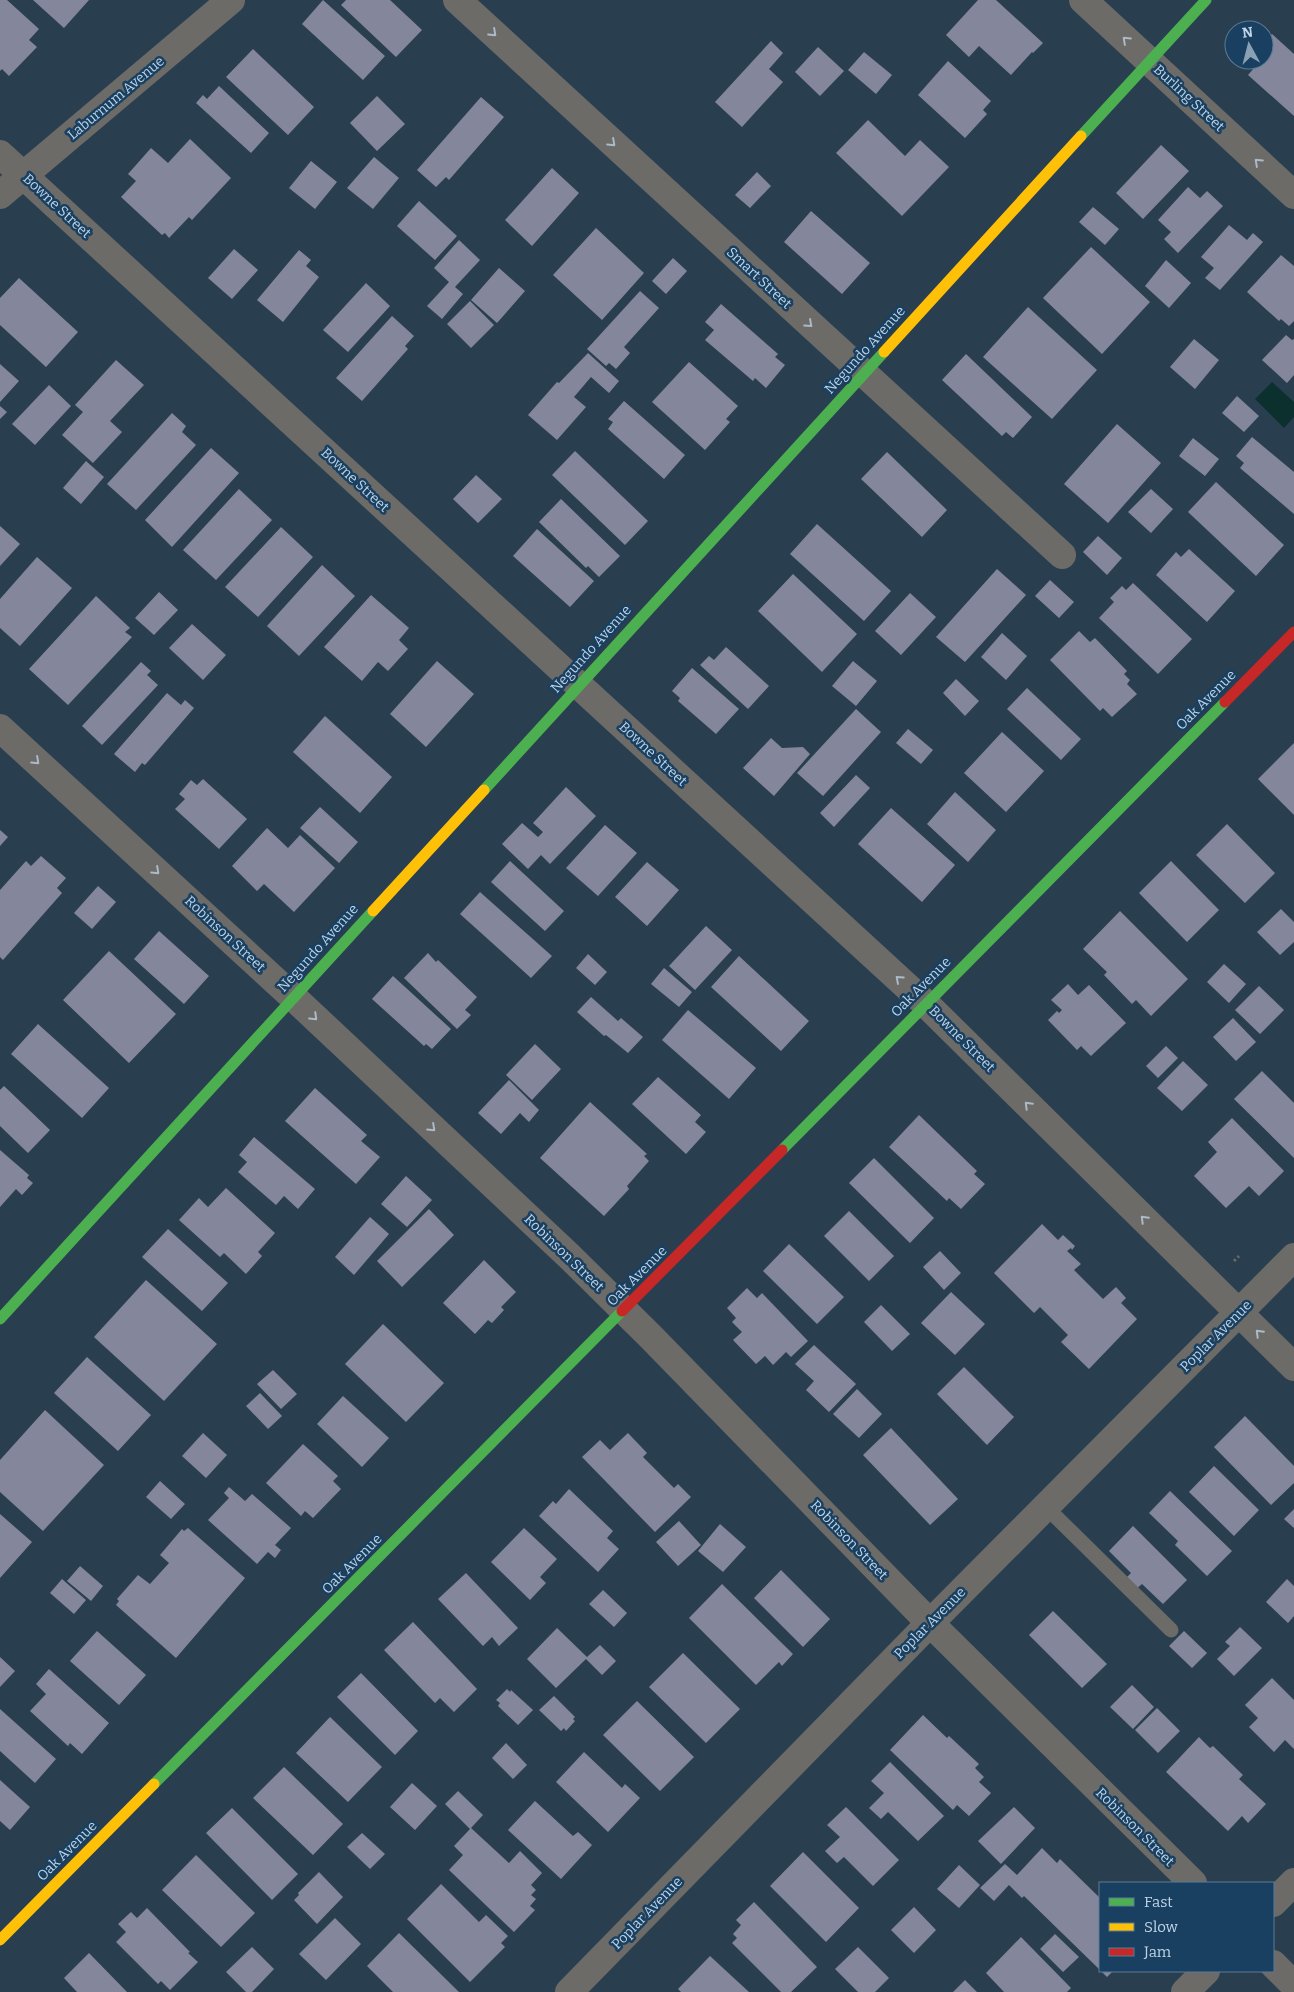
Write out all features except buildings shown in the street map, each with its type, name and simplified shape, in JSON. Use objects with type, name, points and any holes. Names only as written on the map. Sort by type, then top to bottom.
[{"type":"street","name":"Laburnum Avenue","points":[[0,195],[231,0]]},
{"type":"street","name":"Smart Street","points":[[457,0],[1062,555]]},
{"type":"street","name":"Burling Street","points":[[1083,0],[1294,196]]},
{"type":"street","name":"Negundo Avenue","points":[[3,1310],[293,997],[1206,0]]},
{"type":"street","name":"Bowne Street","points":[[0,154],[926,1004],[1294,1367]]},
{"type":"street","name":"Oak Avenue","points":[[0,1940],[1294,632]]},
{"type":"street","name":"Robinson Street","points":[[0,728],[293,997],[624,1310],[930,1623],[1191,1882]]},
{"type":"street","name":"Poplar Avenue","points":[[569,1992],[930,1623],[1294,1257]]},
{"type":"street","points":[[1274,1902],[1294,1882]]},
{"type":"street","points":[[1274,1965],[1294,1985]]},
{"type":"street","points":[[1185,1992],[1205,1972]]},
{"type":"lane","points":[[1046,1507],[1171,1630]]},
{"type":"shaded area","points":[[1272,382],[1294,402],[1294,417],[1284,428],[1255,399]]},
{"type":"traffic: fast","points":[[1081,136],[1206,0]]},
{"type":"traffic: fast","points":[[484,790],[884,352]]},
{"type":"traffic: fast","points":[[782,1150],[1225,702]]},
{"type":"traffic: fast","points":[[0,1319],[373,911]]},
{"type":"traffic: fast","points":[[154,1784],[622,1311]]},
{"type":"traffic: slow","points":[[884,352],[1081,136]]},
{"type":"traffic: slow","points":[[373,911],[484,790]]},
{"type":"traffic: slow","points":[[0,1940],[154,1784]]},
{"type":"traffic: jam","points":[[1225,702],[1294,632]]},
{"type":"traffic: jam","points":[[622,1311],[782,1150]]}]
